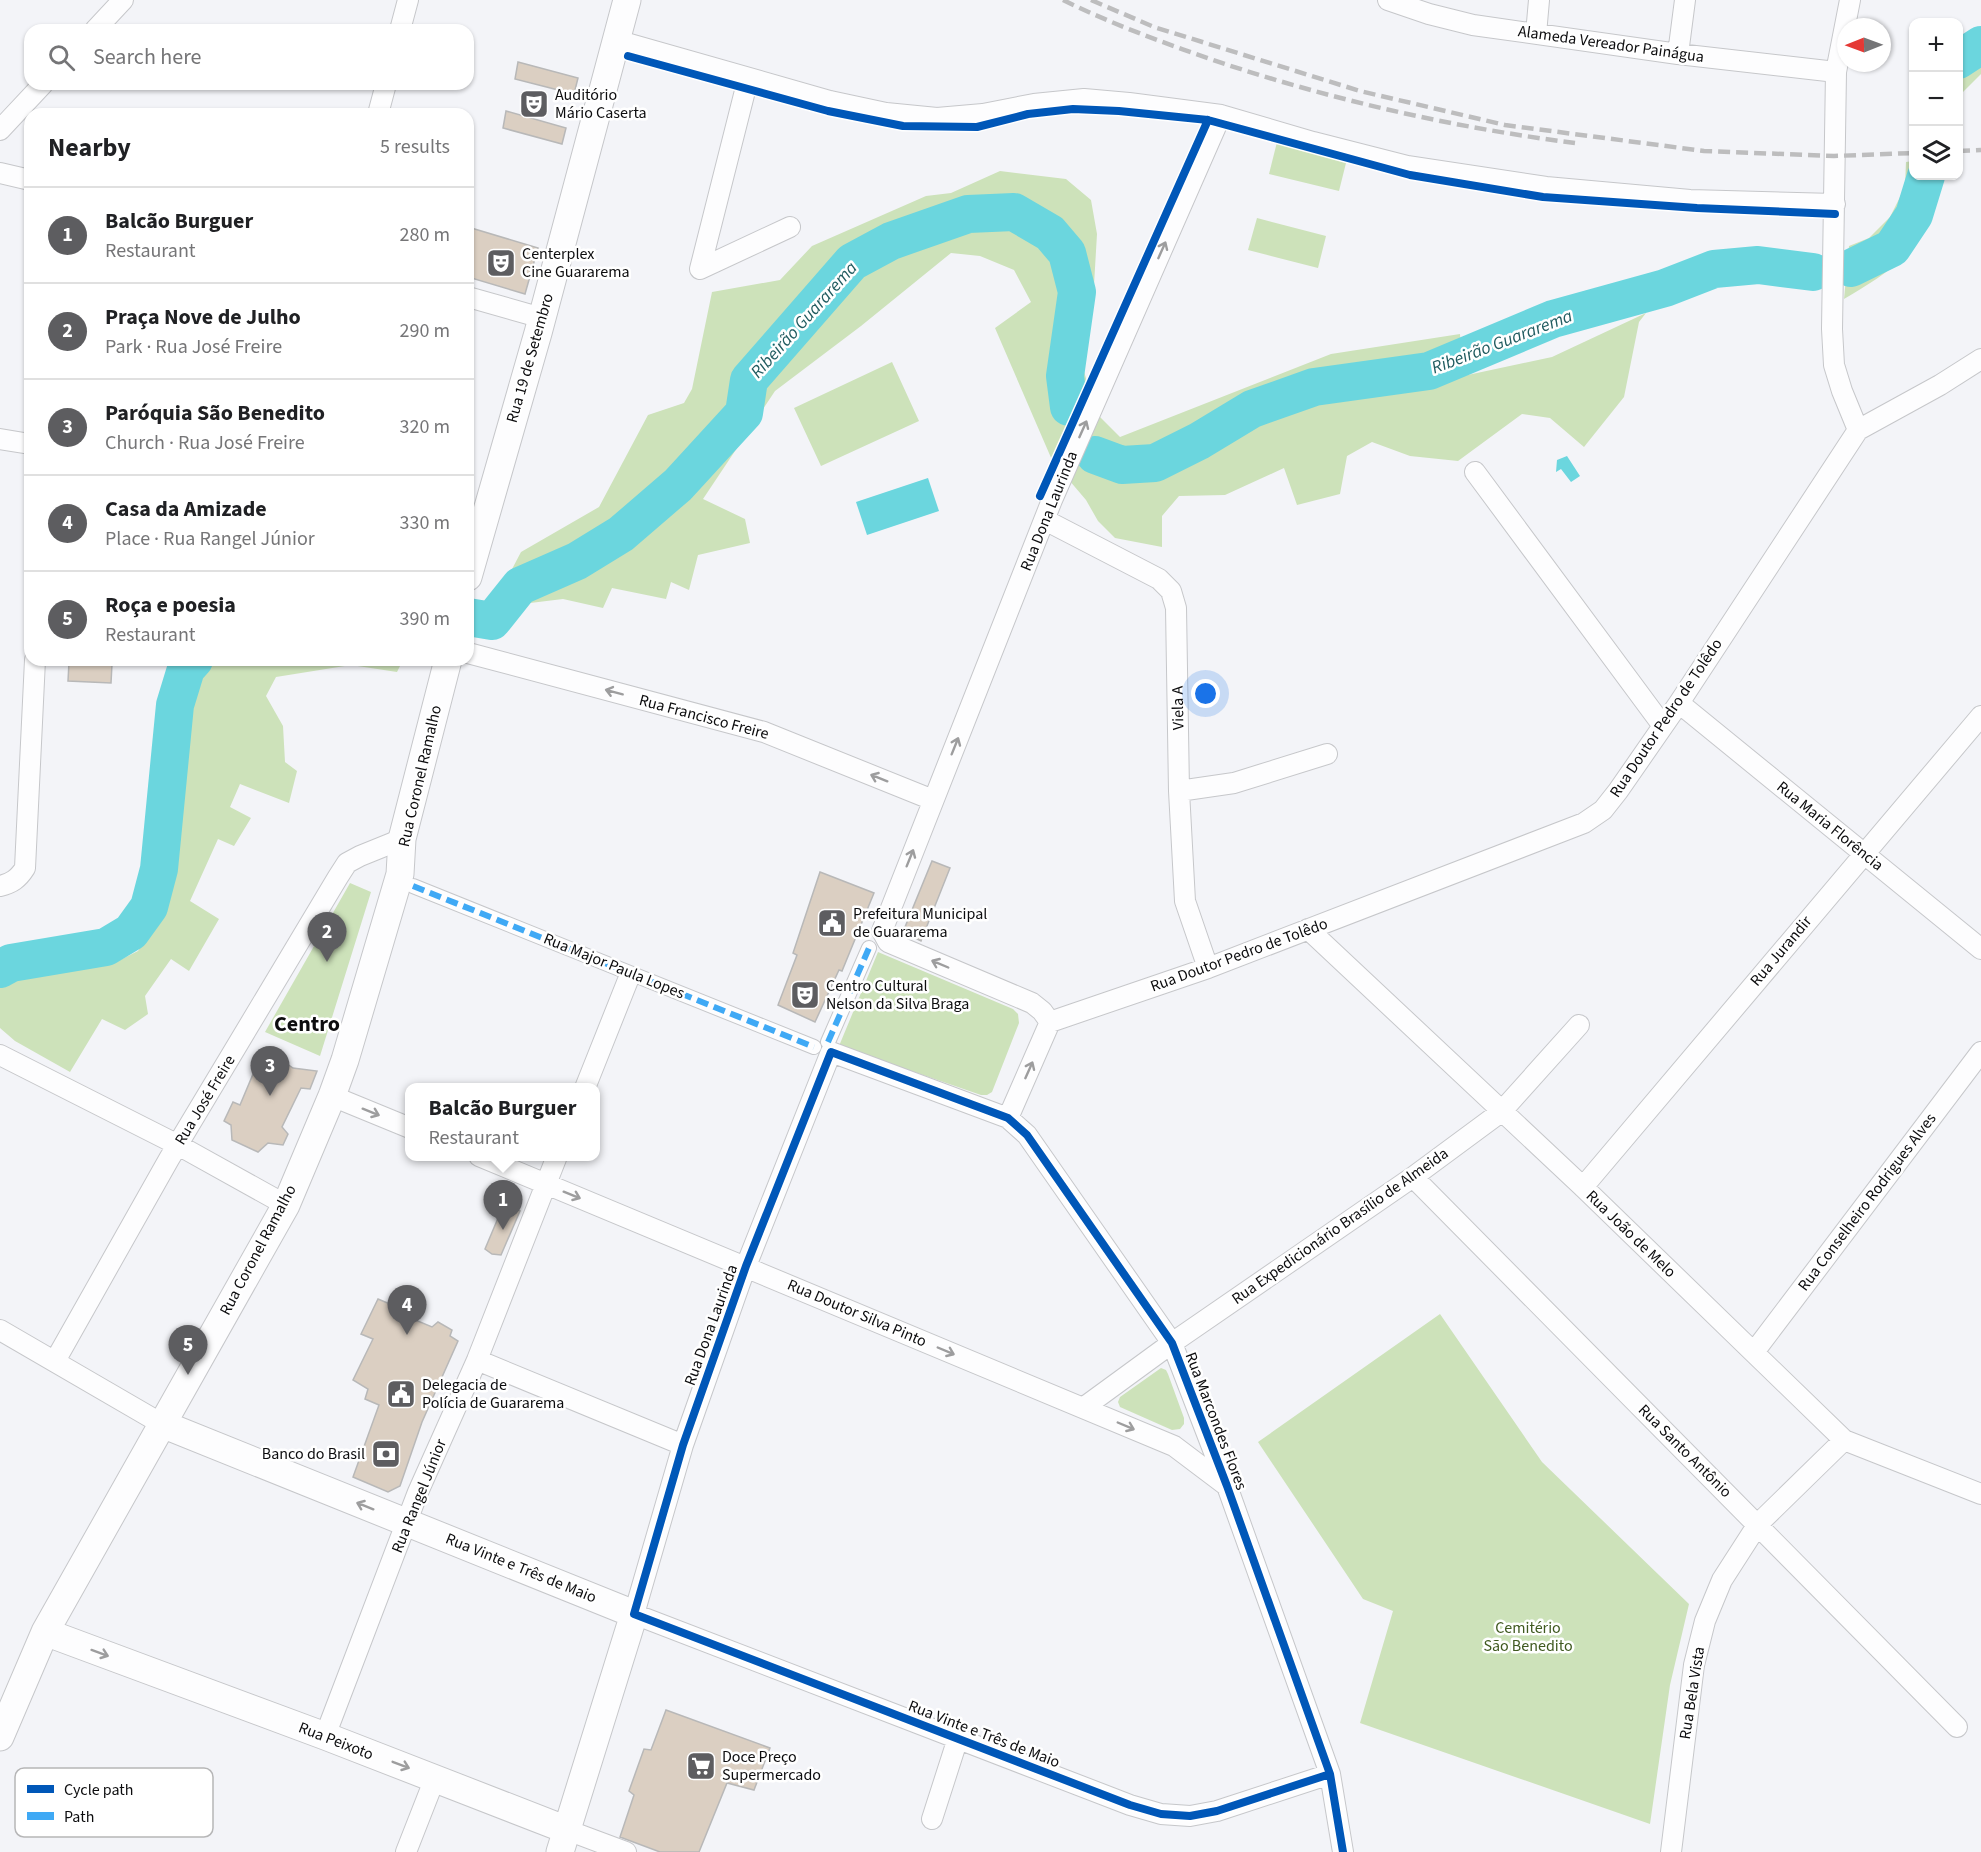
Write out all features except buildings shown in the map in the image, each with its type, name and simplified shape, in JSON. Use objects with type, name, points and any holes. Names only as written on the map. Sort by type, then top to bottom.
[{"type":"main road","name":"Rua 19 de Setembro","points":[[474,533],[542,318],[627,0]]},
{"type":"main road","name":"Rua Coronel Ramalho","points":[[0,1737],[45,1632],[286,1205],[332,1096],[345,1060],[400,874],[402,839],[446,666]]},
{"type":"main road","name":"Rua Vinte e Três de Maio","points":[[162,1424],[634,1614]]},
{"type":"main road","name":"Rua Dona Laurinda","points":[[564,1841],[634,1614]]},
{"type":"main road","name":"Rua Peixoto","points":[[45,1632],[435,1778],[564,1841]]},
{"type":"street","points":[[100,24],[123,0]]},
{"type":"street","points":[[402,24],[408,0]]},
{"type":"street","name":"Alameda Vereador Painágua","points":[[1388,0],[1429,14],[1473,25],[1678,54],[1836,72]]},
{"type":"street","points":[[1536,34],[1539,0]]},
{"type":"street","points":[[1678,54],[1685,0]]},
{"type":"street","points":[[1850,0],[1836,72],[1835,230],[1832,296],[1834,365],[1858,430]]},
{"type":"street","points":[[616,40],[748,79],[886,113],[937,118],[983,114],[1034,104],[1084,99],[1129,103],[1221,115],[1407,166],[1546,188],[1690,200],[1835,204]]},
{"type":"street","points":[[748,79],[700,269],[790,227]]},
{"type":"street","points":[[0,130],[37,90]]},
{"type":"street","points":[[380,108],[384,90]]},
{"type":"street","name":"Rua Dona Laurinda","points":[[1050,1022],[1032,1003],[888,942],[882,931],[1062,478],[1221,115]]},
{"type":"street","points":[[0,173],[24,179]]},
{"type":"street","points":[[474,299],[542,318]]},
{"type":"street","name":"Rua Doutor Pedro de Tolêdo","points":[[1050,1022],[1208,968],[1584,823],[1603,810],[1679,703],[1858,430],[1940,385],[1981,359]]},
{"type":"street","points":[[0,438],[24,443]]},
{"type":"street","points":[[1475,472],[1663,726]]},
{"type":"street","name":"Viela A","points":[[1045,520],[1159,579],[1171,591],[1176,608],[1179,791],[1185,901],[1208,968]]},
{"type":"street","name":"Rua Francisco Freire","points":[[474,655],[764,732],[933,800]]},
{"type":"street","points":[[0,886],[19,878],[25,868],[35,666]]},
{"type":"street","name":"Rua Maria Florência","points":[[1679,703],[1981,949]]},
{"type":"street","name":"Rua Jurandir","points":[[1583,1187],[1981,716]]},
{"type":"street","points":[[1179,791],[1234,783],[1327,754]]},
{"type":"street","name":"Rua José Freire","points":[[55,1361],[178,1145],[347,863],[402,839]]},
{"type":"street","name":"Rua Major Paula Lopes","points":[[413,886],[824,1047]]},
{"type":"street","name":"Rua João de Melo","points":[[1308,929],[1583,1187],[1844,1440],[1981,1494]]},
{"type":"street","points":[[824,1047],[869,948]]},
{"type":"street","points":[[587,1083],[628,980]]},
{"type":"street","points":[[1008,1118],[1050,1022]]},
{"type":"street","name":"Rua Expedicionário Brasílio de Almeida","points":[[1083,1408],[1172,1343],[1413,1177],[1501,1112],[1579,1025]]},
{"type":"street","name":"Rua Dona Laurinda","points":[[634,1614],[683,1445],[824,1047]]},
{"type":"street","name":"Rua Marcondes Flores","points":[[824,1047],[1008,1118],[1027,1135],[1172,1343],[1227,1486],[1330,1774],[1343,1852]]},
{"type":"street","name":"Rua Conselheiro Rodrigues Alves","points":[[1754,1352],[1981,1052]]},
{"type":"street","points":[[0,1055],[178,1145],[286,1205]]},
{"type":"street","points":[[332,1096],[405,1126]]},
{"type":"street","name":"Rua Doutor Silva Pinto","points":[[491,1161],[1174,1446],[1227,1486]]},
{"type":"street","name":"Rua Rangel Júnior","points":[[325,1736],[406,1522],[477,1360],[555,1161]]},
{"type":"street","name":"Rua Santo Antônio","points":[[1413,1177],[1957,1727]]},
{"type":"street","name":"Rua Vinte e Três de Maio","points":[[0,1330],[162,1424]]},
{"type":"street","points":[[477,1360],[683,1445]]},
{"type":"street","points":[[1174,1446],[1183,1446],[1191,1441],[1203,1423]]},
{"type":"street","name":"Rua Bela Vista","points":[[1671,1852],[1694,1665],[1705,1621],[1722,1580],[1758,1524],[1844,1440]]},
{"type":"street","name":"Rua Vinte e Três de Maio","points":[[634,1614],[1130,1805],[1161,1814],[1190,1816],[1217,1811],[1330,1774]]},
{"type":"street","points":[[932,1819],[958,1738]]},
{"type":"street","points":[[406,1852],[435,1778]]},
{"type":"street","name":"Rua Peixoto","points":[[564,1841],[626,1852]]},
{"type":"green space","points":[[1981,32],[1981,74],[1963,92],[1963,72],[1963,43]]},
{"type":"green space","points":[[1277,142],[1347,159],[1339,191],[1269,174]]},
{"type":"green space","points":[[1906,162],[1909,162],[1909,180],[1939,180],[1924,231],[1913,248],[1895,265],[1844,299],[1849,246],[1869,238],[1890,217],[1905,187]]},
{"type":"green space","points":[[1000,171],[1066,179],[1091,200],[1097,234],[1094,285],[1081,361],[1096,413],[1120,437],[1331,354],[1460,334],[1463,376],[1552,357],[1646,313],[1639,322],[1624,397],[1584,447],[1550,418],[1522,414],[1458,461],[1410,456],[1372,442],[1347,456],[1340,494],[1297,505],[1284,468],[1225,495],[1179,496],[1162,516],[1162,547],[1115,538],[1098,521],[1086,500],[1052,460],[995,328],[1031,302],[1014,270],[980,256],[951,253],[861,326],[775,391],[703,499],[745,519],[750,543],[698,555],[689,590],[671,582],[666,599],[612,588],[603,608],[563,599],[522,604],[520,577],[511,571],[521,552],[599,507],[648,415],[684,403],[692,389],[712,292],[780,280],[812,246],[926,196],[951,193]]},
{"type":"green space","points":[[1257,218],[1326,236],[1318,268],[1248,250]]},
{"type":"green space","points":[[892,362],[919,421],[821,466],[794,408]]},
{"type":"green space","points":[[208,666],[345,666],[276,677],[266,696],[283,726],[285,762],[297,771],[289,803],[240,784],[230,807],[251,818],[234,846],[218,839],[190,901],[219,919],[189,971],[171,959],[145,996],[148,1014],[125,1030],[102,1019],[70,1072],[15,1041],[0,1028],[0,988],[21,978],[110,965],[138,951],[160,914],[178,849],[180,775],[190,693]]},
{"type":"green space","points":[[358,666],[400,666],[397,672]]},
{"type":"green space","points":[[350,883],[371,892],[320,1056],[265,1032]]},
{"type":"green space","points":[[878,952],[1013,1009],[1018,1014],[1019,1023],[992,1092],[981,1095],[839,1046]]},
{"type":"green space","name":"Cemitério São Benedito","points":[[1440,1314],[1542,1462],[1689,1604],[1670,1685],[1650,1824],[1360,1723],[1393,1611],[1363,1599],[1258,1442]]},
{"type":"green space","points":[[1161,1368],[1168,1374],[1184,1418],[1184,1424],[1180,1429],[1172,1430],[1120,1407],[1118,1402],[1120,1397]]},
{"type":"water","points":[[1567,456],[1580,476],[1571,482],[1561,469],[1556,472],[1557,460]]},
{"type":"water","points":[[928,478],[939,511],[867,535],[856,502]]},
{"type":"waterway","name":"Ribeirão Guararema","points":[[1963,57],[1981,45]]},
{"type":"waterway","name":"Ribeirão Guararema","points":[[1851,268],[1892,248],[1914,215],[1925,180]]},
{"type":"waterway","name":"Ribeirão Guararema","points":[[474,618],[492,621],[520,586],[577,561],[621,534],[678,485],[744,413],[749,380],[852,262],[891,241],[968,214],[1014,212],[1050,233],[1067,253],[1077,292],[1065,376],[1069,407]]},
{"type":"waterway","name":"Ribeirão Guararema","points":[[1095,455],[1122,465],[1155,463],[1199,441],[1252,409],[1314,387],[1429,371],[1553,319],[1665,288],[1714,269],[1758,265],[1813,272]]},
{"type":"waterway","points":[[0,969],[11,963],[106,947],[131,932],[149,907],[159,869],[175,705],[189,666]]},
{"type":"railway","points":[[1063,0],[1165,43],[1313,91],[1487,130],[1575,143]]},
{"type":"railway","points":[[1091,0],[1154,27],[1360,91],[1505,125],[1704,151],[1834,156],[1909,153]]},
{"type":"railway","points":[[1963,151],[1981,150]]},
{"type":"marked path","points":[[413,886],[814,1047]]},
{"type":"marked path","points":[[828,1042],[869,948]]},
{"type":"cycle path","points":[[628,56],[828,111],[903,126],[977,127],[1028,114],[1073,109],[1119,111],[1208,120],[1410,175],[1543,197],[1697,208],[1835,214]]},
{"type":"cycle path","points":[[1040,496],[1208,120]]},
{"type":"cycle path","points":[[1330,1774],[1217,1811],[1190,1816],[1161,1814],[1130,1805],[634,1614],[683,1445],[746,1266],[831,1052],[1008,1118],[1027,1135],[1172,1343],[1227,1486],[1330,1774],[1343,1852]]},
{"type":"place","name":"Auditório Mário Caserta","points":[[534,104]]},
{"type":"place","name":"Centerplex Cine Guararema","points":[[501,263]]},
{"type":"place","name":"Prefeitura Municipal de Guararema","points":[[832,923]]},
{"type":"place","name":"Praça Nove de Julho","points":[[327,962]]},
{"type":"place","name":"Centro Cultural Nelson da Silva Braga","points":[[805,995]]},
{"type":"place","name":"Paróquia São Benedito","points":[[270,1096]]},
{"type":"place","name":"Balcão Burguer","points":[[503,1230]]},
{"type":"place","name":"Casa da Amizade","points":[[407,1335]]},
{"type":"place","name":"Roça e poesia","points":[[188,1375]]},
{"type":"place","name":"Delegacia de Polícia de Guararema","points":[[401,1394]]},
{"type":"place","name":"Banco do Brasil","points":[[386,1454]]},
{"type":"place","name":"Doce Preço Supermercado","points":[[701,1766]]},
{"type":"district","name":"Centro","points":[[307,1024]]}]
